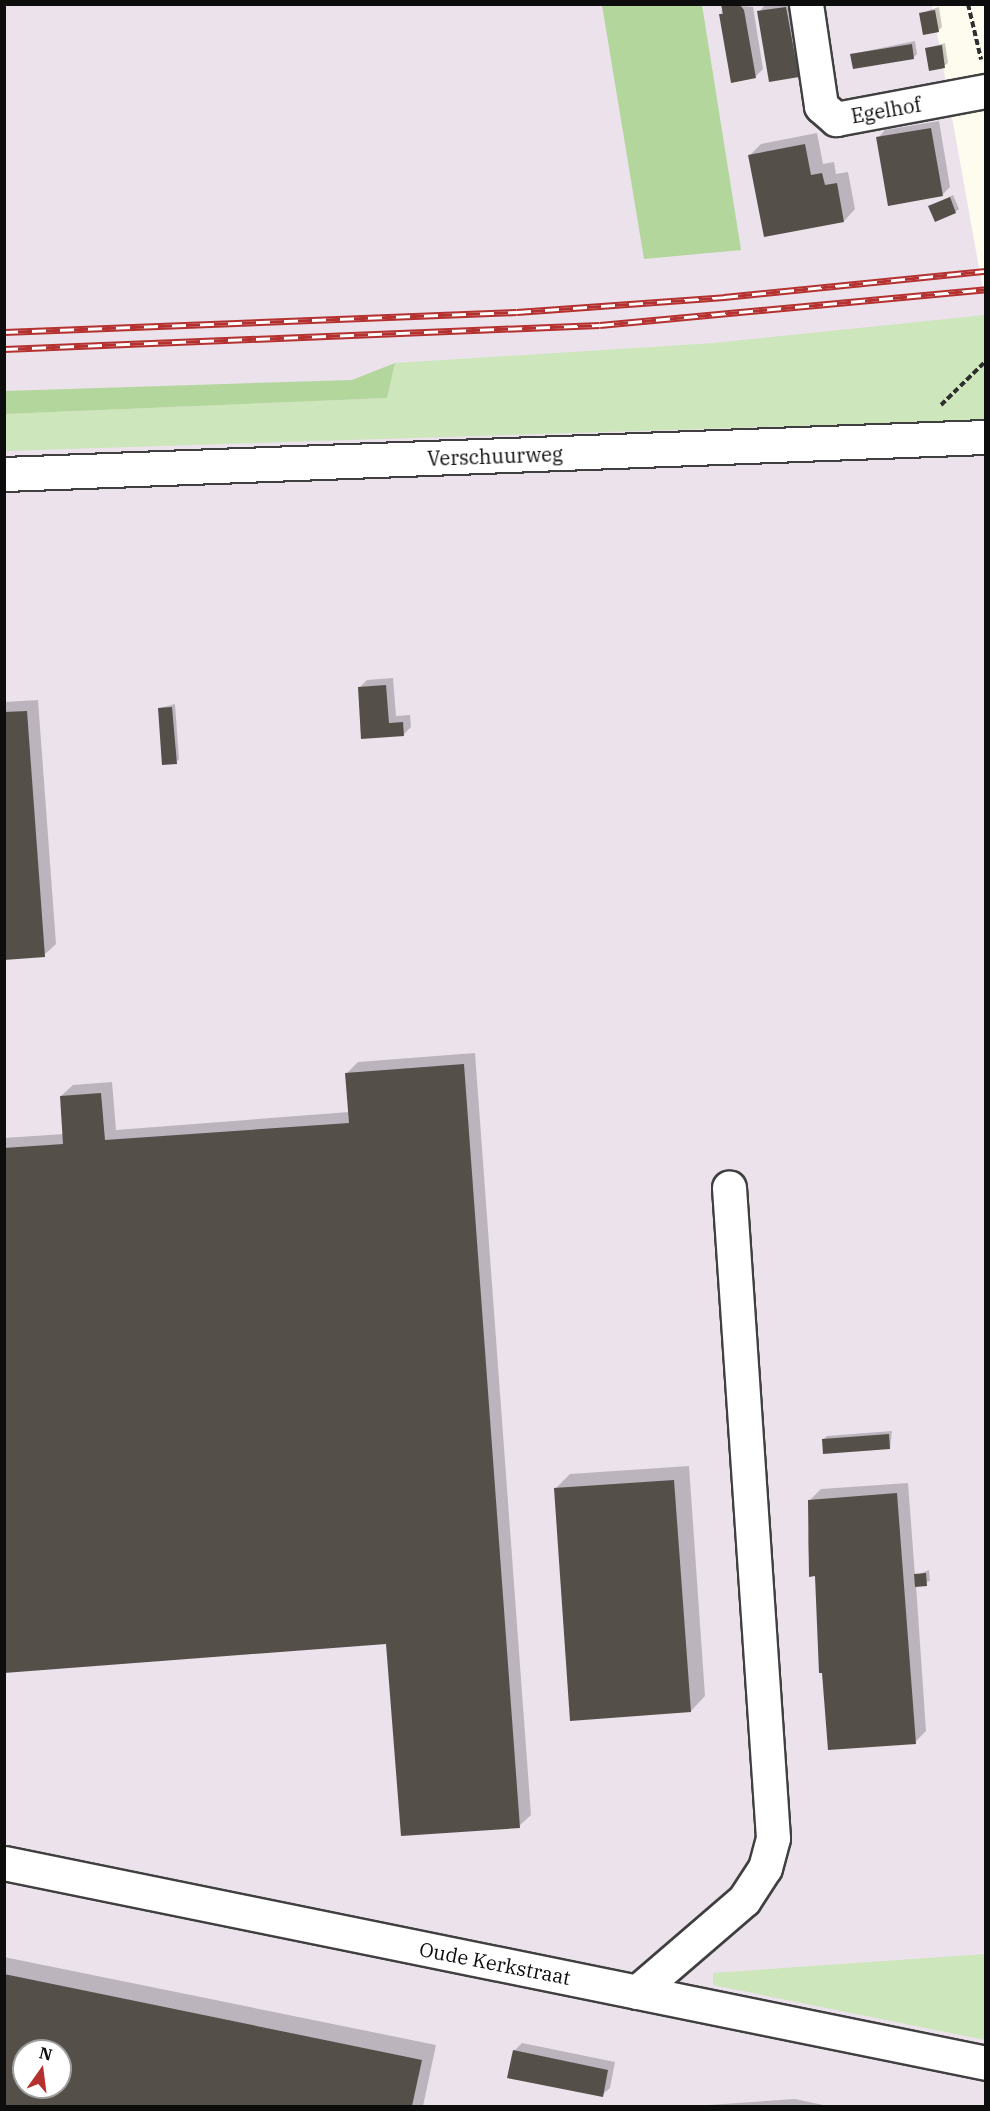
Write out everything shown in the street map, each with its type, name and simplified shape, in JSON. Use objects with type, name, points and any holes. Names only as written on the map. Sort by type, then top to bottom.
[{"type":"street","name":"Egelhof","points":[[806,4],[821,106],[836,118],[984,80]]},
{"type":"street","name":"Verschuurweg","points":[[4,474],[986,437]]},
{"type":"street","points":[[638,1992],[744,1900],[765,1868],[773,1838],[729,1187]]},
{"type":"street","name":"Oude Kerkstraat","points":[[4,1863],[986,2063]]},
{"type":"path","points":[[968,4],[984,80]]},
{"type":"path","points":[[942,439],[940,405],[986,361]]},
{"type":"shaded area","points":[[5,5],[932,5],[986,307],[985,2106],[5,2106]]},
{"type":"green space","points":[[602,5],[702,5],[741,250],[644,259]]},
{"type":"green space","points":[[985,315],[985,420],[5,451],[4,414],[387,398],[395,363],[714,343]]},
{"type":"green space","points":[[395,363],[387,398],[5,414],[5,391],[352,380]]},
{"type":"green space","points":[[985,1954],[985,2040],[713,1985],[713,1973]]},
{"type":"building","points":[[721,4],[739,4],[744,10],[756,78],[731,83],[719,14],[723,14]]},
{"type":"building","points":[[786,7],[799,77],[769,82],[757,11]]},
{"type":"building","points":[[935,10],[939,32],[923,35],[919,13]]},
{"type":"building","points":[[912,44],[914,59],[853,69],[850,54]]},
{"type":"building","points":[[942,45],[945,68],[929,71],[925,48]]},
{"type":"building","points":[[931,128],[943,196],[888,206],[876,137]]},
{"type":"building","points":[[805,144],[811,175],[822,173],[825,185],[837,183],[844,222],[764,237],[748,155]]},
{"type":"building","points":[[950,197],[956,213],[935,222],[928,206]]},
{"type":"building","points":[[386,685],[389,723],[403,722],[404,736],[361,739],[358,687]]},
{"type":"building","points":[[172,707],[177,764],[162,765],[158,708]]},
{"type":"building","points":[[27,711],[45,957],[4,960],[4,712]]},
{"type":"building","points":[[464,1064],[520,1828],[401,1836],[386,1644],[4,1673],[4,1148],[63,1144],[60,1096],[101,1093],[105,1140],[349,1123],[345,1073]]},
{"type":"building","points":[[889,1434],[890,1449],[823,1454],[822,1439]]},
{"type":"building","points":[[674,1480],[691,1712],[570,1721],[554,1488]]},
{"type":"building","points":[[897,1493],[916,1744],[828,1750],[822,1673],[819,1673],[815,1576],[809,1577],[808,1500]]},
{"type":"building","points":[[926,1573],[927,1586],[915,1587],[914,1574]]},
{"type":"building","points":[[4,1974],[422,2060],[412,2106],[4,2106]]},
{"type":"building","points":[[513,2050],[608,2070],[603,2097],[507,2078]]},
{"type":"railway","points":[[4,332],[517,312],[724,297],[986,271]]},
{"type":"railway","points":[[4,349],[600,325],[986,289]]}]
